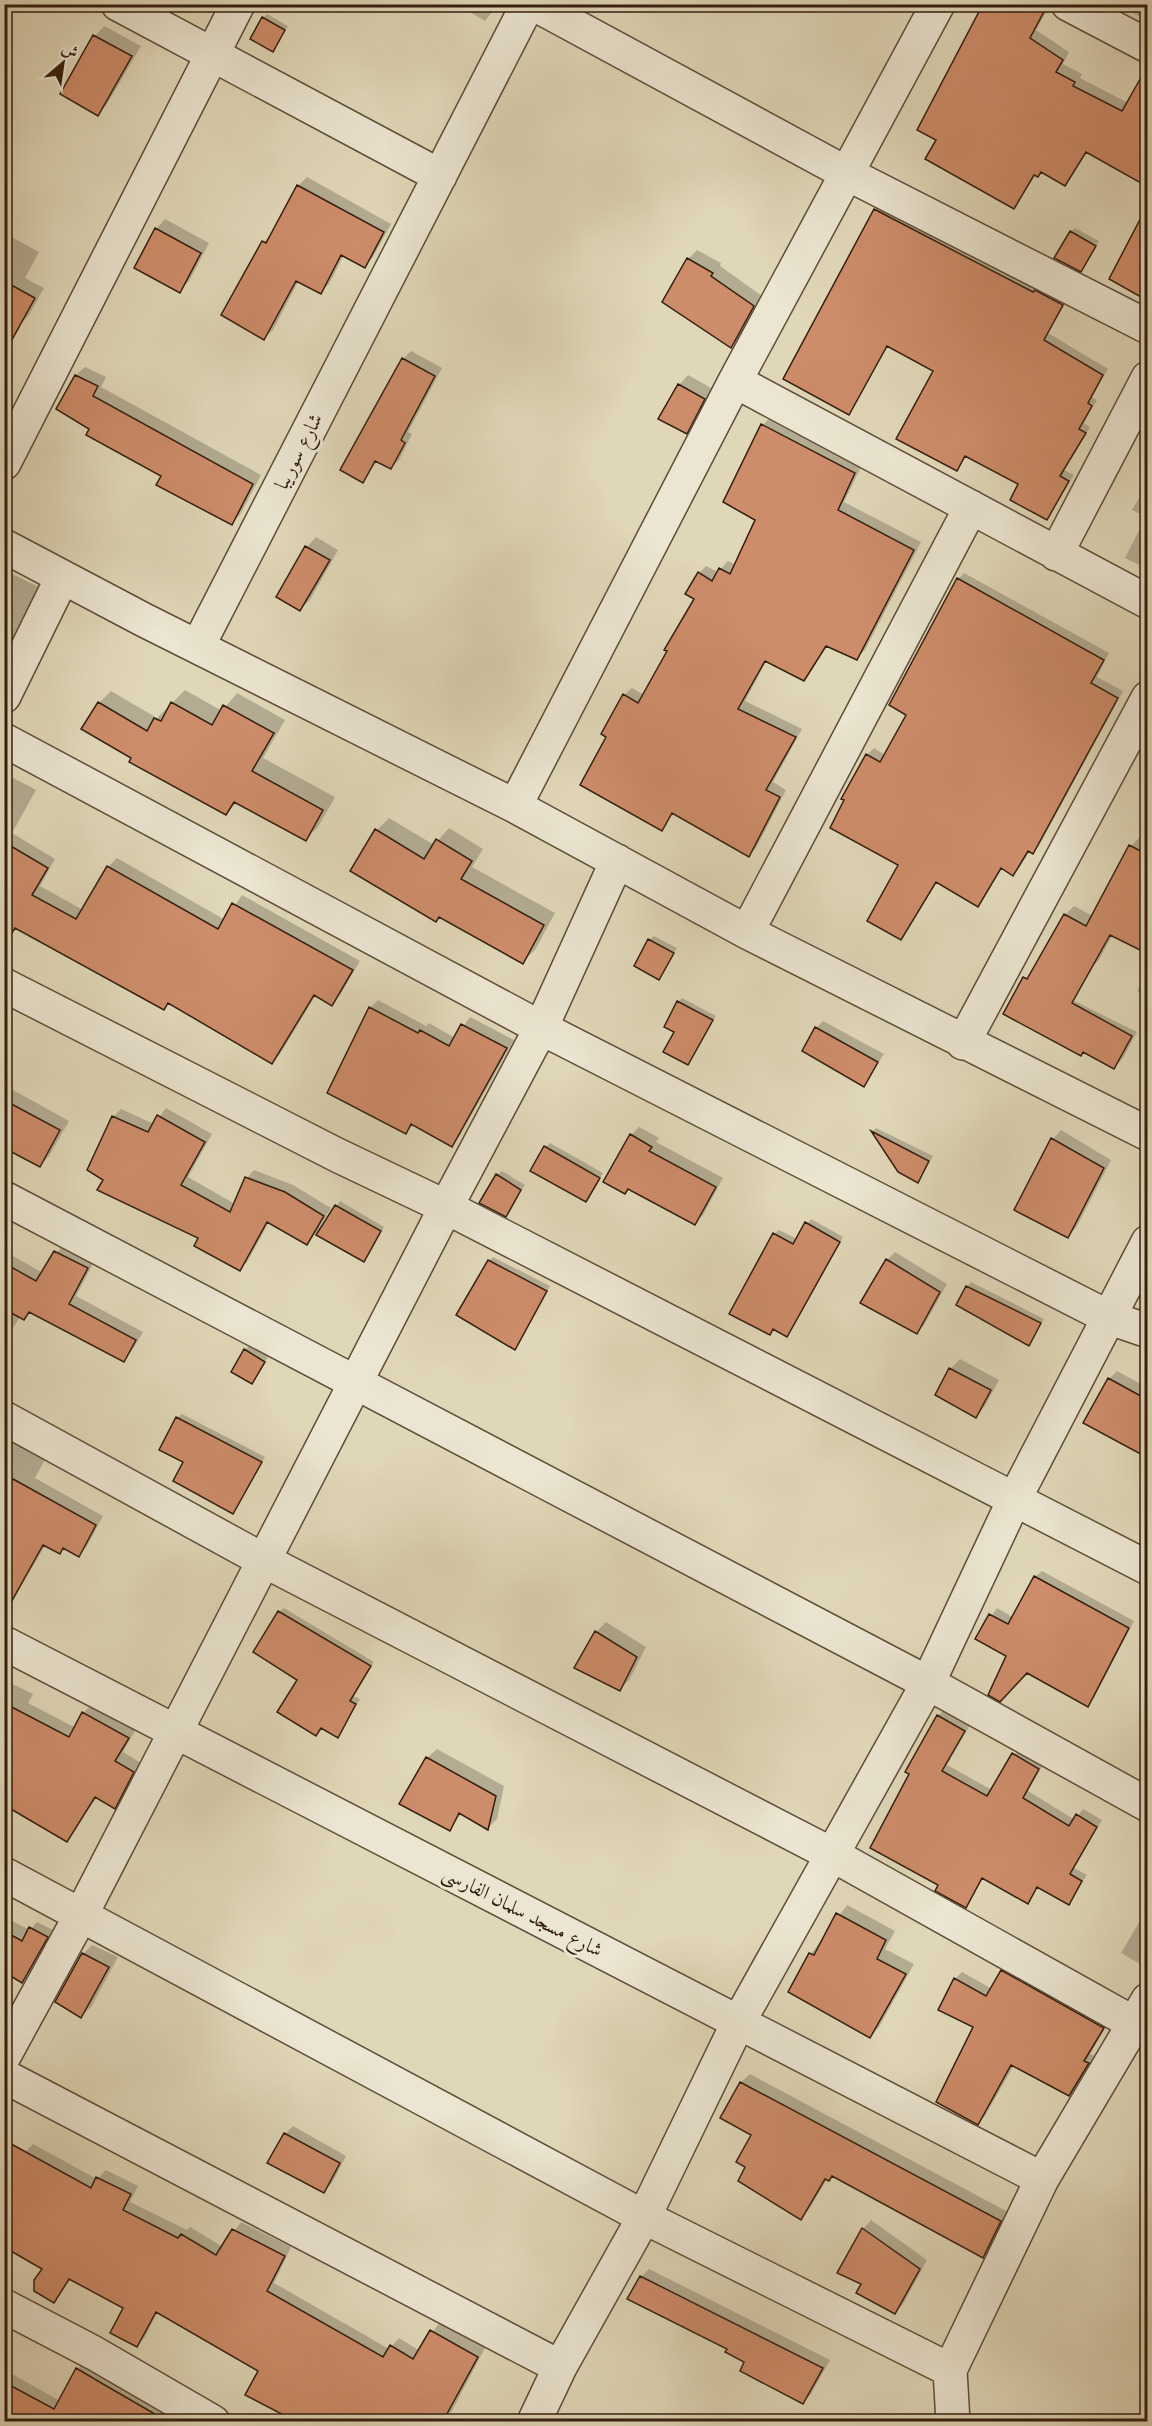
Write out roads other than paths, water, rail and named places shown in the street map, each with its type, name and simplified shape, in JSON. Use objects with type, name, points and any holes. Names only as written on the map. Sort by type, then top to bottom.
[{"type":"street","points":[[118,4],[211,56],[440,176]]},
{"type":"street","points":[[4,463],[238,4]]},
{"type":"street","name":"شارع سوريبا","points":[[198,646],[528,4]]},
{"type":"street","points":[[534,4],[846,173],[1148,327]]},
{"type":"street","points":[[515,806],[735,381],[938,4]]},
{"type":"street","points":[[1068,4],[1148,46]]},
{"type":"street","points":[[1056,554],[1136,432],[1148,378]]},
{"type":"street","points":[[735,381],[1148,603]]},
{"type":"street","points":[[747,932],[971,507]]},
{"type":"street","points":[[4,546],[62,578],[515,806],[747,932],[963,1043],[1148,1134]]},
{"type":"street","points":[[4,696],[62,578]]},
{"type":"street","points":[[963,1043],[1148,698]]},
{"type":"street","points":[[4,741],[541,1028],[1110,1318],[1148,1332]]},
{"type":"street","points":[[4,2056],[80,1917],[446,1207],[541,1028],[617,861]]},
{"type":"street","points":[[4,985],[337,1155],[446,1207],[1148,1568]]},
{"type":"street","points":[[4,1198],[928,1683],[1148,1805]]},
{"type":"street","points":[[534,2421],[560,2367],[644,2217],[738,2023],[928,1683],[1015,1498],[1148,1242]]},
{"type":"street","points":[[4,1418],[263,1560],[1141,2012],[1042,2179],[950,2370],[953,2421]]},
{"type":"street","name":"شارع مسجد سلمان الفارسى","points":[[4,1643],[1042,2179]]},
{"type":"street","points":[[4,1874],[80,1917],[644,2217],[950,2370]]},
{"type":"street","points":[[4,2076],[560,2367]]},
{"type":"street","points":[[4,2306],[94,2353],[213,2421]]}]
